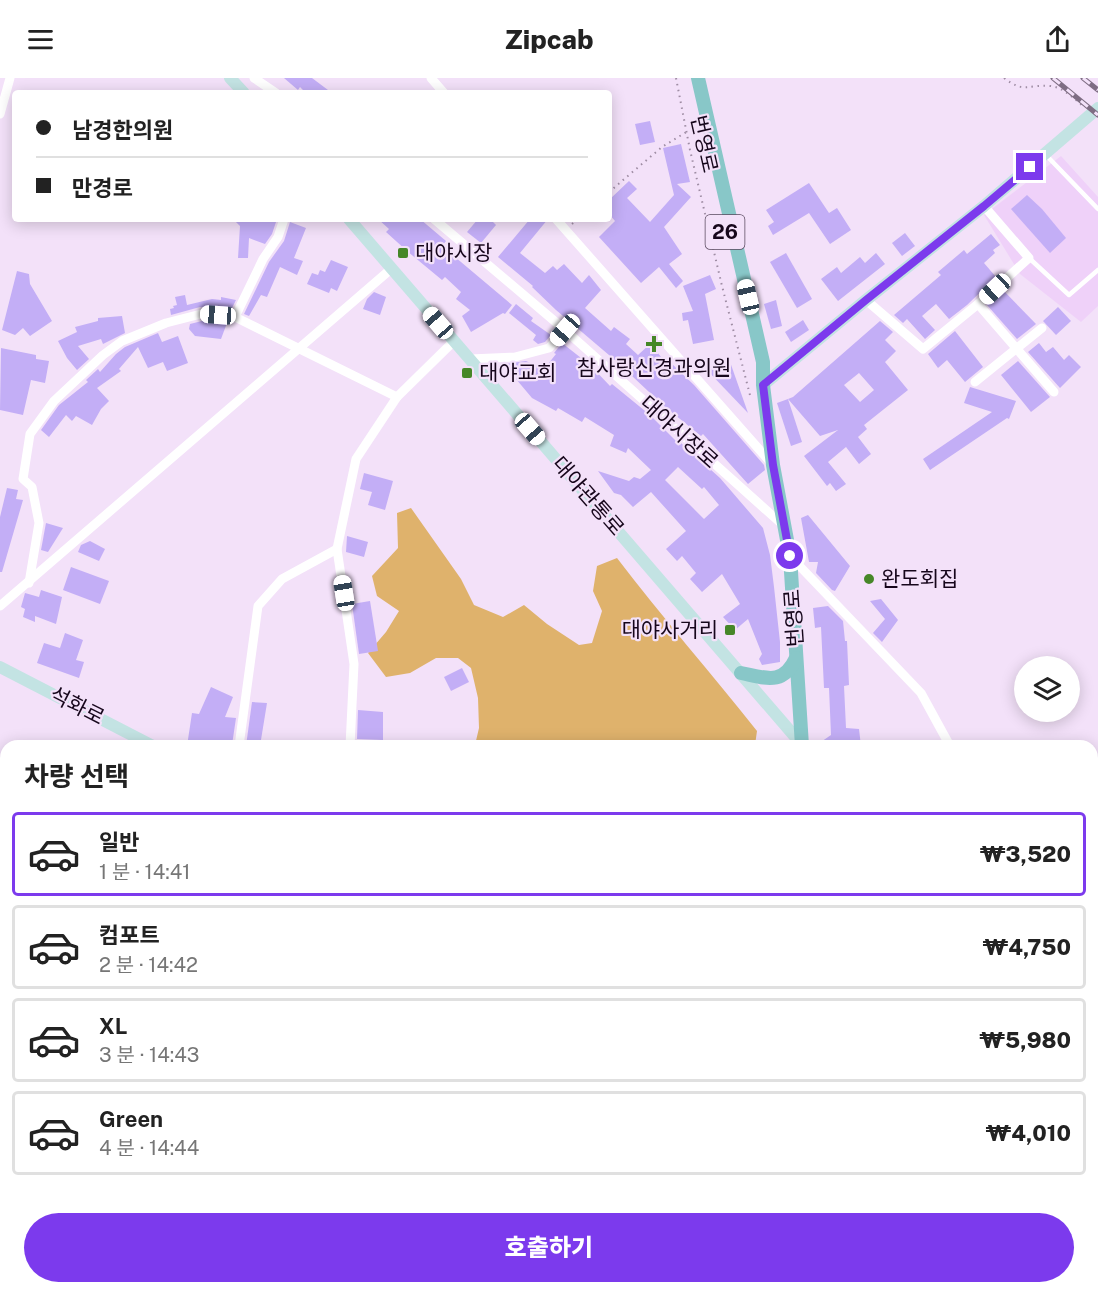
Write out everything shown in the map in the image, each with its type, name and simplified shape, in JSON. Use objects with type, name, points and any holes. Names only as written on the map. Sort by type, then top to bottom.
[{"type":"main road","points":[[230,78],[241,90]]},
{"type":"main road","name":"번영로","points":[[688,78],[755,363],[763,385]]},
{"type":"main road","name":"번영로","points":[[698,78],[763,362],[763,385],[773,465],[790,556],[802,740]]},
{"type":"main road","points":[[763,385],[984,206],[1095,111]]},
{"type":"main road","name":"대야관통로","points":[[352,222],[798,740]]},
{"type":"main road","points":[[741,673],[768,679],[778,678],[790,670],[796,656]]},
{"type":"main road","name":"석화로","points":[[0,667],[141,740]]},
{"type":"street","points":[[0,114],[10,78]]},
{"type":"street","points":[[254,78],[272,90]]},
{"type":"street","points":[[431,78],[441,90]]},
{"type":"street","points":[[866,300],[923,349],[1029,258],[984,206]]},
{"type":"street","points":[[235,317],[262,259],[278,237],[283,222]]},
{"type":"street","name":"대야시장로","points":[[438,222],[565,330],[786,528]]},
{"type":"street","points":[[558,222],[773,465]]},
{"type":"street","points":[[0,606],[391,269]]},
{"type":"street","points":[[978,304],[1054,392]]},
{"type":"street","points":[[29,583],[39,523],[32,487],[23,479],[30,434],[54,401],[103,355],[122,341],[166,323],[201,314],[235,317],[397,397]]},
{"type":"street","points":[[975,382],[1042,328]]},
{"type":"street","points":[[470,359],[515,357],[549,348],[565,330]]},
{"type":"street","points":[[350,740],[354,664],[337,549],[356,459],[397,397],[454,341]]},
{"type":"street","points":[[240,740],[258,606],[282,579],[337,549]]},
{"type":"street","points":[[790,556],[921,693],[947,740]]},
{"type":"lane","points":[[1045,154],[1098,209]]},
{"type":"lane","points":[[1029,258],[1069,295],[1098,270]]},
{"type":"path","points":[[675,78],[719,274],[752,403]]},
{"type":"path","points":[[1004,78],[1021,88],[1050,86],[1063,90],[1095,111]]},
{"type":"path","points":[[612,189],[662,147],[688,131]]},
{"type":"shaded area","points":[[1061,156],[1098,197],[1098,306],[1081,322],[1020,274],[984,215]]},
{"type":"shaded area","points":[[411,508],[461,579],[474,605],[503,617],[524,605],[547,624],[579,645],[592,643],[602,611],[593,591],[597,566],[617,558],[757,731],[756,740],[476,740],[479,728],[478,698],[471,668],[458,658],[436,658],[410,673],[386,677],[368,653],[386,632],[399,611],[377,596],[372,576],[398,548],[397,513]]},
{"type":"building","points":[[284,78],[312,78],[328,90],[303,90],[300,87],[298,90]]},
{"type":"building","points":[[650,121],[655,142],[640,145],[635,124]]},
{"type":"building","points":[[681,144],[690,182],[677,184],[691,197],[664,227],[682,254],[669,264],[683,281],[676,288],[659,267],[641,283],[599,237],[615,221],[612,218],[612,197],[629,181],[637,189],[627,198],[650,222],[674,195],[663,148]]},
{"type":"building","points":[[809,183],[829,213],[837,208],[851,230],[830,244],[809,213],[773,235],[768,226],[774,222],[766,210]]},
{"type":"building","points":[[1027,195],[1066,238],[1050,253],[1011,209]]},
{"type":"building","points":[[236,222],[276,222],[265,244],[249,238],[248,258],[238,258],[240,226]]},
{"type":"building","points":[[290,222],[306,228],[294,258],[303,261],[297,275],[280,267],[267,297],[261,295],[249,316],[244,314],[269,262],[284,241]]},
{"type":"building","points":[[381,222],[424,222],[446,241],[442,246],[512,305],[505,314],[503,313],[471,332],[462,316],[470,310],[456,299],[461,292],[445,277],[442,280],[407,251],[386,232],[389,229]]},
{"type":"building","points":[[475,222],[493,222],[496,225],[481,243],[467,232]]},
{"type":"building","points":[[527,222],[546,222],[520,253],[545,273],[553,266],[557,270],[564,264],[582,283],[589,275],[601,290],[585,308],[611,331],[614,327],[630,339],[626,344],[638,355],[650,344],[669,366],[671,363],[694,385],[764,465],[765,470],[748,484],[703,434],[701,436],[664,406],[498,257]]},
{"type":"building","points":[[905,233],[915,246],[902,256],[892,243]]},
{"type":"building","points":[[991,234],[1000,245],[993,250],[995,253],[984,263],[996,277],[967,305],[949,319],[936,304],[922,316],[935,330],[925,339],[907,319],[903,323],[894,315],[941,275],[938,272],[964,250],[967,254]]},
{"type":"building","points":[[786,253],[812,299],[797,308],[770,262]]},
{"type":"building","points":[[876,253],[885,264],[838,301],[821,279],[837,267],[841,273],[860,257],[865,263]]},
{"type":"building","points":[[331,260],[348,267],[337,291],[331,288],[329,293],[307,284],[312,273],[318,275],[320,270],[325,272]]},
{"type":"building","points":[[17,271],[29,274],[30,284],[52,321],[30,336],[23,328],[15,335],[2,330]]},
{"type":"building","points":[[710,275],[716,289],[705,294],[714,340],[693,344],[688,320],[683,321],[682,313],[693,311],[683,286]]},
{"type":"building","points":[[1003,290],[1036,324],[1017,339],[987,305]]},
{"type":"building","points":[[374,292],[386,297],[380,315],[363,309],[367,299]]},
{"type":"building","points":[[185,295],[187,305],[212,299],[221,300],[221,297],[236,300],[231,310],[200,307],[171,315],[170,309],[177,305],[175,297]]},
{"type":"building","points":[[776,300],[782,326],[771,329],[764,304]]},
{"type":"building","points":[[516,304],[533,318],[531,321],[551,335],[545,342],[538,344],[533,340],[536,335],[509,313]]},
{"type":"building","points":[[1058,307],[1071,321],[1056,335],[1043,321]]},
{"type":"building","points":[[122,316],[125,333],[103,344],[101,339],[78,346],[89,359],[77,370],[58,341],[77,332],[75,327],[98,321],[98,318]]},
{"type":"building","points":[[803,320],[809,330],[791,342],[785,332]]},
{"type":"building","points":[[202,321],[227,323],[221,339],[195,336],[189,329],[190,324]]},
{"type":"building","points":[[880,321],[893,332],[885,340],[896,351],[885,362],[908,390],[864,425],[867,429],[858,437],[871,454],[859,464],[846,447],[828,462],[846,484],[836,491],[830,483],[827,486],[804,456],[838,430],[820,436],[788,399]],"holes":[[[859,373],[874,390],[860,402],[844,385]]]},
{"type":"building","points":[[955,331],[983,367],[965,382],[947,360],[938,368],[928,354]]},
{"type":"building","points":[[158,333],[162,342],[178,336],[188,363],[167,371],[163,362],[148,368],[138,347],[119,369],[121,371],[97,388],[109,401],[101,409],[92,425],[76,416],[72,421],[66,415],[49,437],[41,430],[59,405],[88,382],[86,380],[98,369],[100,372],[116,354],[125,347]]},
{"type":"building","points":[[562,343],[590,365],[610,386],[612,384],[650,415],[680,445],[681,443],[720,478],[763,528],[770,555],[780,642],[780,662],[762,665],[759,659],[762,654],[748,619],[735,630],[723,617],[740,604],[722,574],[702,592],[690,579],[696,573],[682,556],[677,561],[666,549],[686,531],[651,492],[633,507],[621,495],[614,493],[598,471],[629,481],[634,477],[640,479],[651,470],[628,448],[626,453],[610,446],[614,435],[585,417],[582,422],[558,408],[556,411],[532,398],[504,364],[526,361],[544,369],[556,354],[554,353]],"holes":[[[678,467],[702,489],[704,487],[719,505],[704,519],[665,480]]]},
{"type":"building","points":[[1039,343],[1046,352],[1053,347],[1064,360],[1069,355],[1081,367],[1060,388],[1028,352]]},
{"type":"building","points":[[1,348],[36,355],[36,359],[49,361],[45,383],[31,380],[23,415],[0,410]]},
{"type":"building","points":[[729,359],[748,413],[705,368]]},
{"type":"building","points":[[1018,361],[1050,397],[1031,412],[1001,375]]},
{"type":"building","points":[[970,387],[1016,401],[1009,419],[1007,418],[930,470],[923,459],[992,412],[964,403]]},
{"type":"building","points":[[788,399],[802,442],[791,446],[777,403]]},
{"type":"building","points":[[364,473],[393,481],[385,510],[368,505],[372,492],[360,489]]},
{"type":"building","points":[[7,488],[18,490],[16,499],[23,500],[2,572],[0,572],[0,517]]},
{"type":"building","points":[[808,515],[850,566],[835,591],[816,573],[818,562],[809,562],[801,518]]},
{"type":"building","points":[[46,523],[63,528],[48,552],[41,550]]},
{"type":"building","points":[[347,536],[368,542],[364,557],[346,552]]},
{"type":"building","points":[[90,541],[105,549],[99,561],[78,552],[81,545]]},
{"type":"building","points":[[71,567],[109,581],[100,604],[63,590]]},
{"type":"building","points":[[41,590],[62,597],[56,624],[35,616],[35,622],[23,617],[25,609],[21,607],[25,593],[39,597]]},
{"type":"building","points":[[881,599],[898,620],[882,642],[873,633],[885,619],[870,601]]},
{"type":"building","points":[[370,601],[378,651],[359,654],[352,604]]},
{"type":"building","points":[[828,606],[843,621],[845,641],[847,641],[849,685],[844,686],[846,728],[859,729],[860,740],[824,740],[831,735],[829,688],[824,688],[821,627],[815,628],[813,608]]},
{"type":"building","points":[[65,633],[83,640],[76,660],[84,662],[79,678],[37,663],[44,643],[60,648]]},
{"type":"building","points":[[462,668],[469,682],[451,691],[444,677]]},
{"type":"building","points":[[211,687],[233,697],[225,717],[236,718],[233,740],[188,740],[192,713],[199,714]]},
{"type":"building","points":[[252,702],[267,703],[261,740],[247,740]]},
{"type":"building","points":[[358,710],[383,712],[383,740],[357,739]]},
{"type":"railway","points":[[1053,78],[1098,115]]},
{"type":"railway","points":[[1083,78],[1098,90]]},
{"type":"place","name":"대야시장","points":[[403,253]]},
{"type":"place","name":"참사랑신경과의원","points":[[654,344]]},
{"type":"place","name":"대야교회","points":[[467,373]]},
{"type":"place","name":"완도회집","points":[[869,579]]},
{"type":"place","name":"대야사거리","points":[[730,630]]},
{"type":"route","points":[[790,556],[773,465],[763,385],[1030,167]]}]
